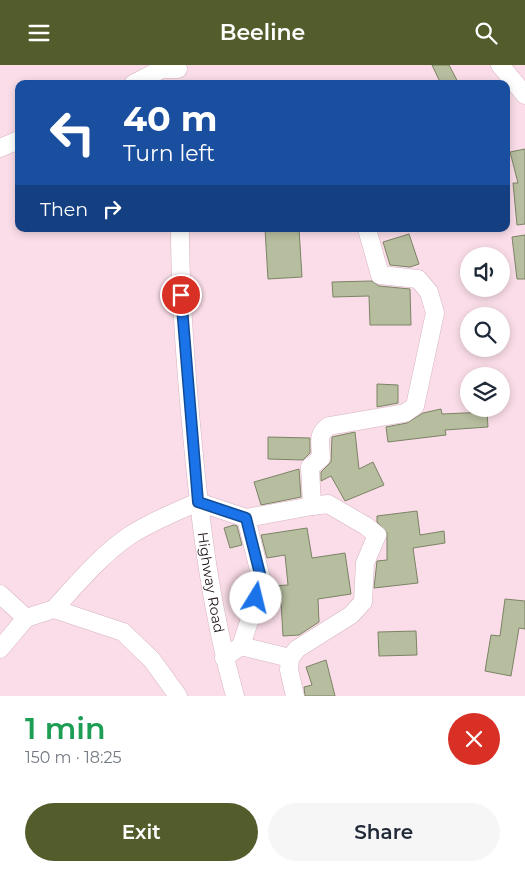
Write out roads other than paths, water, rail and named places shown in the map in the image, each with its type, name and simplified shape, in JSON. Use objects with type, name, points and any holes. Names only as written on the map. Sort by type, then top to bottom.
[{"type":"street","points":[[500,65],[525,95]]},
{"type":"street","points":[[140,80],[162,69],[178,73]]},
{"type":"street","points":[[0,148],[15,142]]},
{"type":"street","name":"Highway Road","points":[[180,232],[180,276],[188,390],[202,537],[224,658],[235,696]]},
{"type":"street","points":[[312,506],[310,467],[321,458],[319,436],[323,430],[329,426],[405,413],[415,407],[435,313],[429,292],[418,279],[380,275],[368,232]]},
{"type":"street","points":[[0,649],[26,618],[54,609],[86,575],[128,536],[170,513],[198,502],[246,518],[328,504],[366,526],[377,535],[376,541],[365,563],[366,587],[363,602],[351,615],[297,649],[290,658],[289,670],[295,696]]},
{"type":"street","points":[[224,658],[241,646],[262,582],[246,518]]},
{"type":"street","points":[[0,595],[26,618]]},
{"type":"street","points":[[54,609],[123,632],[152,660],[178,696]]},
{"type":"street","points":[[241,646],[290,658]]}]
